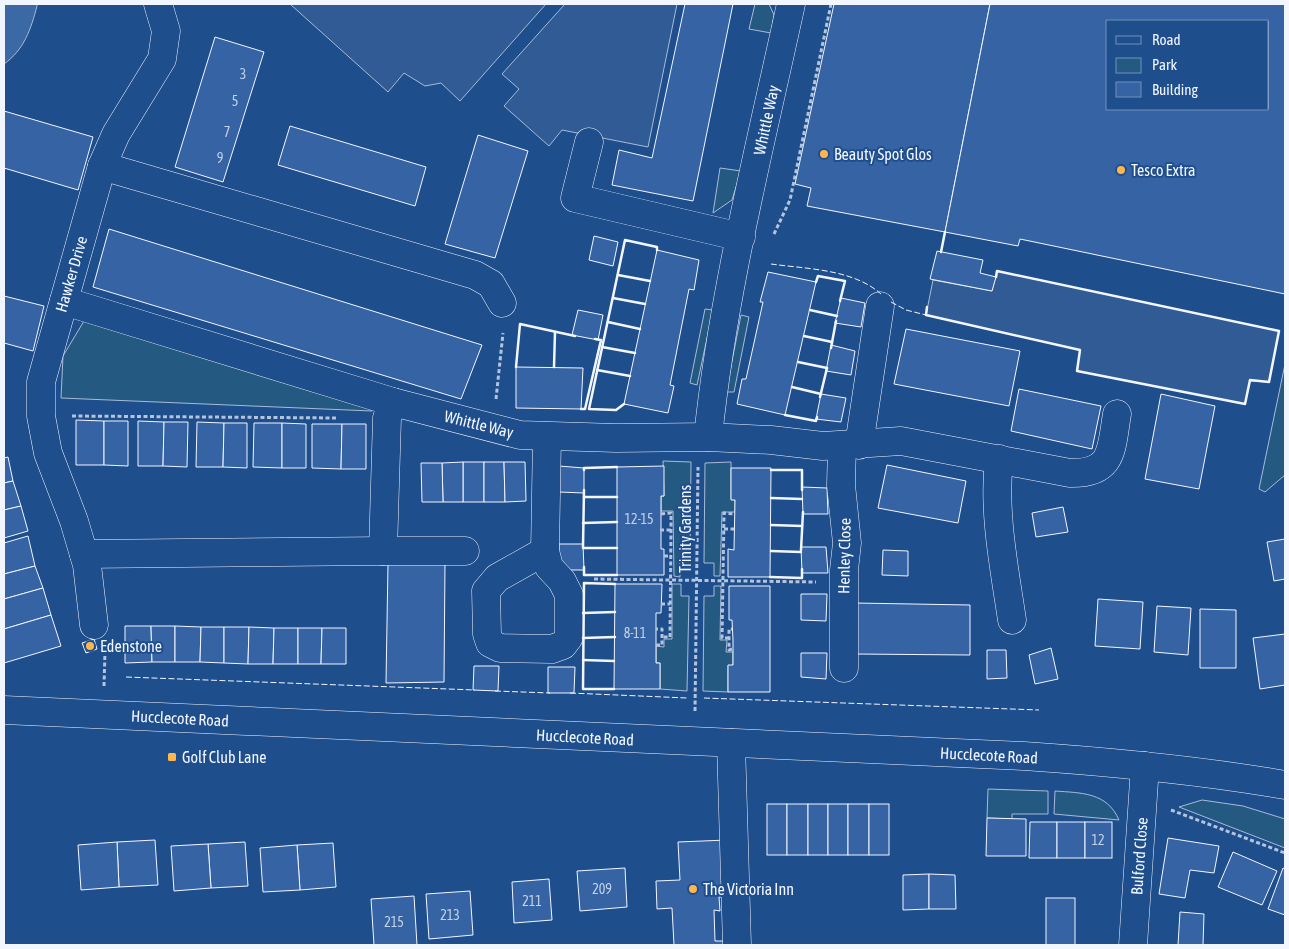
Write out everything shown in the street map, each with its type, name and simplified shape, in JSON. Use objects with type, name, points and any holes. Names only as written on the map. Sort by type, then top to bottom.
[{"type":"street","name":"Hawker Drive","points":[[94,625],[84,554],[74,521],[48,453],[41,416],[41,382],[102,166],[116,134],[162,59],[166,31],[158,4]]},
{"type":"street","name":"Whittle Way","points":[[64,301],[393,402],[493,429],[547,437],[703,437],[741,237],[791,4]]},
{"type":"street","points":[[589,142],[575,198],[741,237]]},
{"type":"street","points":[[102,166],[475,275],[491,284],[502,303]]},
{"type":"street","name":"Henley Close","points":[[844,668],[844,582],[847,543],[841,485],[880,306]]},
{"type":"street","points":[[383,551],[387,418],[393,402]]},
{"type":"street","points":[[703,437],[850,445],[901,440],[1070,473],[1087,473],[1103,466],[1110,454],[1117,414]]},
{"type":"street","points":[[545,551],[497,578],[486,591],[486,634],[490,643],[500,648],[552,649],[563,645],[569,637],[570,595],[560,579],[549,567],[545,551],[547,437]]},
{"type":"street","points":[[999,459],[996,487],[998,516],[1012,620]]},
{"type":"street","points":[[84,554],[465,551]]},
{"type":"street","name":"Hucclecote Road","points":[[4,710],[1024,756],[1155,767],[1285,785]]},
{"type":"street","points":[[731,743],[737,945]]},
{"type":"street","name":"Hucclecote Road","points":[[1155,767],[1233,786],[1285,802]]},
{"type":"street","name":"Bulford Close","points":[[1133,945],[1143,799],[1155,767]]},
{"type":"path","points":[[772,238],[790,200],[831,4]]},
{"type":"path","points":[[493,429],[504,325],[502,303]]},
{"type":"path","points":[[41,416],[337,418]]},
{"type":"path","name":"Trinity Gardens","points":[[692,742],[703,437]]},
{"type":"path","points":[[661,514],[671,513],[670,637],[662,637]]},
{"type":"path","points":[[729,638],[722,638],[725,558],[724,513],[735,514]]},
{"type":"path","points":[[724,529],[734,529]]},
{"type":"path","points":[[660,530],[671,530]]},
{"type":"path","points":[[664,556],[671,556]]},
{"type":"path","points":[[560,579],[844,582]]},
{"type":"path","points":[[661,604],[670,604]]},
{"type":"path","points":[[723,606],[729,606]]},
{"type":"path","points":[[94,625],[105,643],[103,714]]},
{"type":"path","points":[[656,629],[662,629],[662,645],[656,645]]},
{"type":"path","points":[[732,629],[729,629],[729,650],[732,649]]},
{"type":"path","points":[[1143,799],[1285,853]]},
{"type":"green space","points":[[755,4],[769,4],[774,15],[771,33],[749,29]]},
{"type":"green space","points":[[720,168],[741,171],[732,200],[713,213]]},
{"type":"green space","points":[[705,309],[713,310],[697,385],[690,383]]},
{"type":"green space","points":[[741,315],[749,317],[734,392],[726,392]]},
{"type":"green space","points":[[84,321],[376,404],[372,411],[61,398],[63,356]]},
{"type":"green space","points":[[1285,364],[1285,475],[1265,492],[1259,489]]},
{"type":"green space","points":[[663,461],[691,462],[690,563],[680,563],[680,577],[674,576],[673,511],[661,511],[661,496],[664,496]]},
{"type":"green space","points":[[731,462],[731,499],[735,500],[735,512],[722,512],[720,576],[714,576],[714,563],[704,563],[705,463]]},
{"type":"green space","points":[[672,584],[681,584],[681,596],[689,596],[687,691],[660,689],[660,663],[656,663],[656,646],[664,647],[664,639],[672,639]]},
{"type":"green space","points":[[714,586],[721,586],[720,640],[727,640],[726,652],[733,652],[733,665],[728,666],[728,692],[703,691],[704,596],[714,596]]},
{"type":"green space","points":[[988,789],[1048,791],[1048,814],[1012,814],[1012,819],[987,818]]},
{"type":"green space","points":[[1055,791],[1084,794],[1100,799],[1108,804],[1119,820],[1054,814]]},
{"type":"green space","points":[[1202,800],[1243,806],[1285,819],[1285,848],[1179,807]]},
{"type":"shaded area","points":[[4,4],[37,4],[37,6],[22,46],[4,64]]},
{"type":"shaded area","points":[[290,4],[546,4],[460,101],[441,83],[425,86],[404,73],[388,92]]},
{"type":"shaded area","points":[[565,4],[677,4],[648,147],[562,130],[549,146],[504,106],[519,89],[502,74]]},
{"type":"shaded area","points":[[997,271],[1279,331],[1269,382],[1250,381],[1245,404],[1077,371],[1080,350],[926,315],[933,280],[992,291]]},
{"type":"building","points":[[685,4],[733,4],[693,201],[612,185],[619,150],[652,158]]},
{"type":"building","points":[[834,4],[990,4],[945,232],[807,206],[811,188],[795,184]]},
{"type":"building","name":"Tesco Extra","points":[[990,4],[1285,4],[1285,294],[1020,239],[1018,246],[945,232]]},
{"type":"building","points":[[215,37],[264,52],[223,182],[175,167]]},
{"type":"building","points":[[4,111],[93,137],[78,190],[4,168]]},
{"type":"building","points":[[290,126],[426,167],[415,206],[278,165]]},
{"type":"building","points":[[478,135],[528,151],[495,258],[445,244]]},
{"type":"building","points":[[109,229],[482,345],[461,399],[93,287]]},
{"type":"building","points":[[594,236],[618,242],[613,266],[589,260]]},
{"type":"building","points":[[657,250],[699,260],[694,290],[689,289],[670,385],[674,386],[668,413],[624,404]]},
{"type":"building","points":[[937,251],[983,260],[980,273],[996,277],[992,291],[930,279]]},
{"type":"building","points":[[768,272],[816,282],[785,415],[737,404],[742,379],[746,379],[763,302],[760,302]]},
{"type":"building","points":[[4,296],[44,306],[33,351],[4,343]]},
{"type":"building","points":[[841,298],[865,303],[861,327],[835,323]]},
{"type":"building","points":[[578,310],[603,315],[598,340],[572,335]]},
{"type":"building","points":[[906,329],[1020,351],[1009,406],[894,384]]},
{"type":"building","points":[[831,345],[855,351],[851,375],[826,371]]},
{"type":"building","points":[[516,367],[583,368],[581,409],[516,408]]},
{"type":"building","points":[[1019,389],[1101,406],[1092,449],[1011,431]]},
{"type":"building","points":[[821,394],[846,398],[841,422],[816,419]]},
{"type":"building","points":[[1161,394],[1215,406],[1199,489],[1145,479]]},
{"type":"building","points":[[76,420],[104,421],[104,465],[76,465]]},
{"type":"building","points":[[104,421],[128,421],[128,466],[104,465]]},
{"type":"building","points":[[138,421],[164,422],[163,466],[138,466]]},
{"type":"building","points":[[164,422],[188,422],[187,467],[163,466]]},
{"type":"building","points":[[197,422],[224,423],[223,467],[196,467]]},
{"type":"building","points":[[224,423],[247,423],[247,468],[223,467]]},
{"type":"building","points":[[254,423],[282,423],[282,468],[253,467]]},
{"type":"building","points":[[282,423],[306,424],[306,468],[282,468]]},
{"type":"building","points":[[312,424],[342,424],[341,469],[312,468]]},
{"type":"building","points":[[342,424],[366,424],[366,469],[341,469]]},
{"type":"building","points":[[8,457],[13,481],[4,483],[4,458]]},
{"type":"building","points":[[463,462],[484,462],[484,502],[463,502]]},
{"type":"building","points":[[463,462],[463,502],[443,502],[442,463]]},
{"type":"building","points":[[484,462],[504,462],[505,502],[484,502]]},
{"type":"building","points":[[504,462],[525,462],[526,501],[505,502]]},
{"type":"building","points":[[421,463],[442,463],[443,502],[422,502]]},
{"type":"building","points":[[887,465],[966,481],[958,523],[878,508]]},
{"type":"building","points":[[559,466],[584,468],[584,493],[559,492]]},
{"type":"building","points":[[664,466],[664,496],[661,496],[661,549],[664,549],[664,575],[617,575],[617,467]]},
{"type":"building","points":[[731,468],[771,468],[770,577],[728,577],[728,549],[734,550],[735,500],[731,500]]},
{"type":"building","points":[[13,481],[21,506],[4,510],[4,483]]},
{"type":"building","points":[[802,487],[827,488],[828,514],[803,514]]},
{"type":"building","points":[[21,506],[28,531],[4,538],[4,510]]},
{"type":"building","points":[[1063,507],[1068,532],[1036,537],[1032,513]]},
{"type":"building","points":[[28,536],[35,566],[4,574],[4,543]]},
{"type":"building","points":[[1285,539],[1285,579],[1274,581],[1267,542]]},
{"type":"building","points":[[559,544],[583,544],[584,570],[558,570]]},
{"type":"building","points":[[801,547],[826,547],[828,573],[802,573]]},
{"type":"building","points":[[883,550],[908,551],[908,576],[882,575]]},
{"type":"building","points":[[445,562],[444,682],[386,683],[388,563]]},
{"type":"building","points":[[35,566],[43,588],[4,599],[4,574]]},
{"type":"building","points":[[615,584],[662,584],[661,613],[656,613],[656,663],[660,663],[660,689],[614,689]]},
{"type":"building","points":[[729,586],[770,586],[770,692],[728,692],[728,665],[733,665],[732,620],[729,620]]},
{"type":"building","points":[[43,588],[51,615],[4,629],[4,599]]},
{"type":"building","points":[[801,594],[827,594],[826,621],[801,620]]},
{"type":"building","points":[[1098,599],[1143,602],[1140,649],[1095,646]]},
{"type":"building","points":[[855,603],[970,605],[970,655],[855,654]]},
{"type":"building","points":[[1157,606],[1191,608],[1188,655],[1154,652]]},
{"type":"building","points":[[1200,609],[1236,610],[1236,668],[1200,668]]},
{"type":"building","points":[[51,615],[61,646],[4,663],[4,629]]},
{"type":"building","points":[[125,626],[151,626],[152,662],[125,663]]},
{"type":"building","points":[[151,626],[175,626],[175,662],[152,662]]},
{"type":"building","points":[[175,626],[201,627],[200,662],[175,662]]},
{"type":"building","points":[[201,627],[224,627],[224,663],[200,662]]},
{"type":"building","points":[[224,627],[249,627],[248,664],[224,663]]},
{"type":"building","points":[[249,627],[274,628],[273,664],[248,664]]},
{"type":"building","points":[[274,628],[298,628],[298,664],[273,664]]},
{"type":"building","points":[[298,628],[322,628],[321,664],[298,664]]},
{"type":"building","points":[[322,628],[346,628],[346,664],[321,664]]},
{"type":"building","points":[[1285,634],[1285,685],[1260,689],[1253,638]]},
{"type":"building","name":"Edenstone","points":[[94,639],[97,649],[86,653],[82,643]]},
{"type":"building","points":[[1051,648],[1058,679],[1035,684],[1029,655]]},
{"type":"building","points":[[987,650],[1006,650],[1007,678],[987,679]]},
{"type":"building","points":[[801,653],[827,653],[826,679],[801,677]]},
{"type":"building","points":[[474,666],[499,666],[498,691],[473,690]]},
{"type":"building","points":[[548,667],[575,667],[574,693],[548,693]]},
{"type":"building","points":[[767,804],[787,804],[787,855],[767,855]]},
{"type":"building","points":[[787,804],[808,804],[808,855],[787,855]]},
{"type":"building","points":[[808,804],[828,804],[828,855],[808,855]]},
{"type":"building","points":[[828,804],[848,804],[848,855],[828,855]]},
{"type":"building","points":[[848,804],[869,804],[869,855],[848,855]]},
{"type":"building","points":[[869,804],[889,804],[889,855],[869,855]]},
{"type":"building","points":[[987,818],[1026,819],[1026,856],[986,856]]},
{"type":"building","points":[[1030,822],[1057,822],[1057,858],[1029,858]]},
{"type":"building","points":[[1057,822],[1085,822],[1085,858],[1057,858]]},
{"type":"building","points":[[1085,822],[1112,822],[1112,858],[1085,858]]},
{"type":"building","points":[[1168,838],[1219,846],[1214,873],[1190,870],[1185,898],[1159,894]]},
{"type":"building","points":[[155,840],[158,885],[119,887],[117,842]]},
{"type":"building","name":"The Victoria Inn","points":[[727,840],[729,897],[719,897],[720,911],[714,910],[715,941],[730,941],[731,945],[674,945],[672,908],[657,909],[656,881],[680,880],[678,842]]},
{"type":"building","points":[[117,842],[119,887],[81,890],[78,845]]},
{"type":"building","points":[[245,842],[248,886],[211,888],[208,844]]},
{"type":"building","points":[[333,843],[336,887],[300,890],[297,845]]},
{"type":"building","points":[[208,844],[211,888],[174,891],[171,846]]},
{"type":"building","points":[[297,845],[300,890],[263,892],[260,848]]},
{"type":"building","points":[[1233,852],[1277,871],[1262,905],[1218,887]]},
{"type":"building","points":[[625,868],[627,907],[580,911],[577,871]]},
{"type":"building","points":[[1283,868],[1285,869],[1285,915],[1268,909]]},
{"type":"building","points":[[929,874],[929,909],[903,910],[903,875]]},
{"type":"building","points":[[929,874],[955,875],[956,909],[929,909]]},
{"type":"building","points":[[549,879],[552,920],[514,923],[512,882]]},
{"type":"building","points":[[470,891],[473,935],[429,939],[426,894]]},
{"type":"building","points":[[414,896],[417,945],[374,945],[371,899]]},
{"type":"building","points":[[1046,898],[1075,898],[1075,945],[1046,945]]},
{"type":"building","points":[[1180,912],[1204,914],[1203,945],[1178,945]]},
{"type":"fence","points":[[771,264],[814,269],[843,275],[857,279],[881,294]]},
{"type":"fence","points":[[891,302],[906,310],[926,315]]},
{"type":"fence","points":[[126,677],[475,690]]},
{"type":"fence","points":[[495,691],[550,693]]},
{"type":"fence","points":[[570,693],[687,698]]},
{"type":"fence","points":[[704,698],[1039,710]]},
{"type":"wall","points":[[941,252],[945,232]]},
{"type":"wall","points":[[624,404],[616,410],[589,409],[625,240],[657,247],[657,250]]},
{"type":"wall","points":[[927,307],[926,315],[1080,350],[1077,371],[1245,404],[1250,380],[1269,382],[1279,331],[997,271],[996,277]]},
{"type":"wall","points":[[618,275],[650,281]]},
{"type":"wall","points":[[816,282],[818,276],[845,281],[840,301]]},
{"type":"wall","points":[[613,298],[645,304]]},
{"type":"wall","points":[[810,310],[837,316]]},
{"type":"wall","points":[[831,348],[836,321]]},
{"type":"wall","points":[[608,322],[640,329]]},
{"type":"wall","points":[[516,367],[520,324],[575,336]]},
{"type":"wall","points":[[554,367],[555,332]]},
{"type":"wall","points":[[804,336],[832,342]]},
{"type":"wall","points":[[581,409],[585,409],[601,340],[595,339]]},
{"type":"wall","points":[[602,347],[635,353]]},
{"type":"wall","points":[[798,362],[827,368]]},
{"type":"wall","points":[[820,397],[827,368]]},
{"type":"wall","points":[[597,370],[630,376]]},
{"type":"wall","points":[[792,387],[821,394]]},
{"type":"wall","points":[[785,415],[816,421],[817,417]]},
{"type":"wall","points":[[584,470],[584,468],[617,467]]},
{"type":"wall","points":[[771,470],[802,470],[802,490]]},
{"type":"wall","points":[[583,547],[584,490]]},
{"type":"wall","points":[[584,497],[617,497]]},
{"type":"wall","points":[[771,498],[802,499]]},
{"type":"wall","points":[[801,550],[803,512]]},
{"type":"wall","points":[[583,523],[617,522]]},
{"type":"wall","points":[[771,525],[802,526]]},
{"type":"wall","points":[[583,548],[617,548]]},
{"type":"wall","points":[[771,551],[801,552]]},
{"type":"wall","points":[[584,567],[584,575],[617,575]]},
{"type":"wall","points":[[770,577],[802,578],[802,569]]},
{"type":"wall","points":[[614,689],[583,689],[584,583],[615,584]]},
{"type":"wall","points":[[583,613],[615,612]]},
{"type":"wall","points":[[583,638],[615,637]]},
{"type":"wall","points":[[583,660],[614,661]]},
{"type":"place","name":"Beauty Spot Glos","points":[[824,154]]},
{"type":"place","name":"Tesco Extra","points":[[1121,170]]},
{"type":"place","name":"Edenstone","points":[[90,646]]},
{"type":"place","name":"Golf Club Lane","points":[[172,757]]},
{"type":"place","name":"The Victoria Inn","points":[[693,889]]}]
